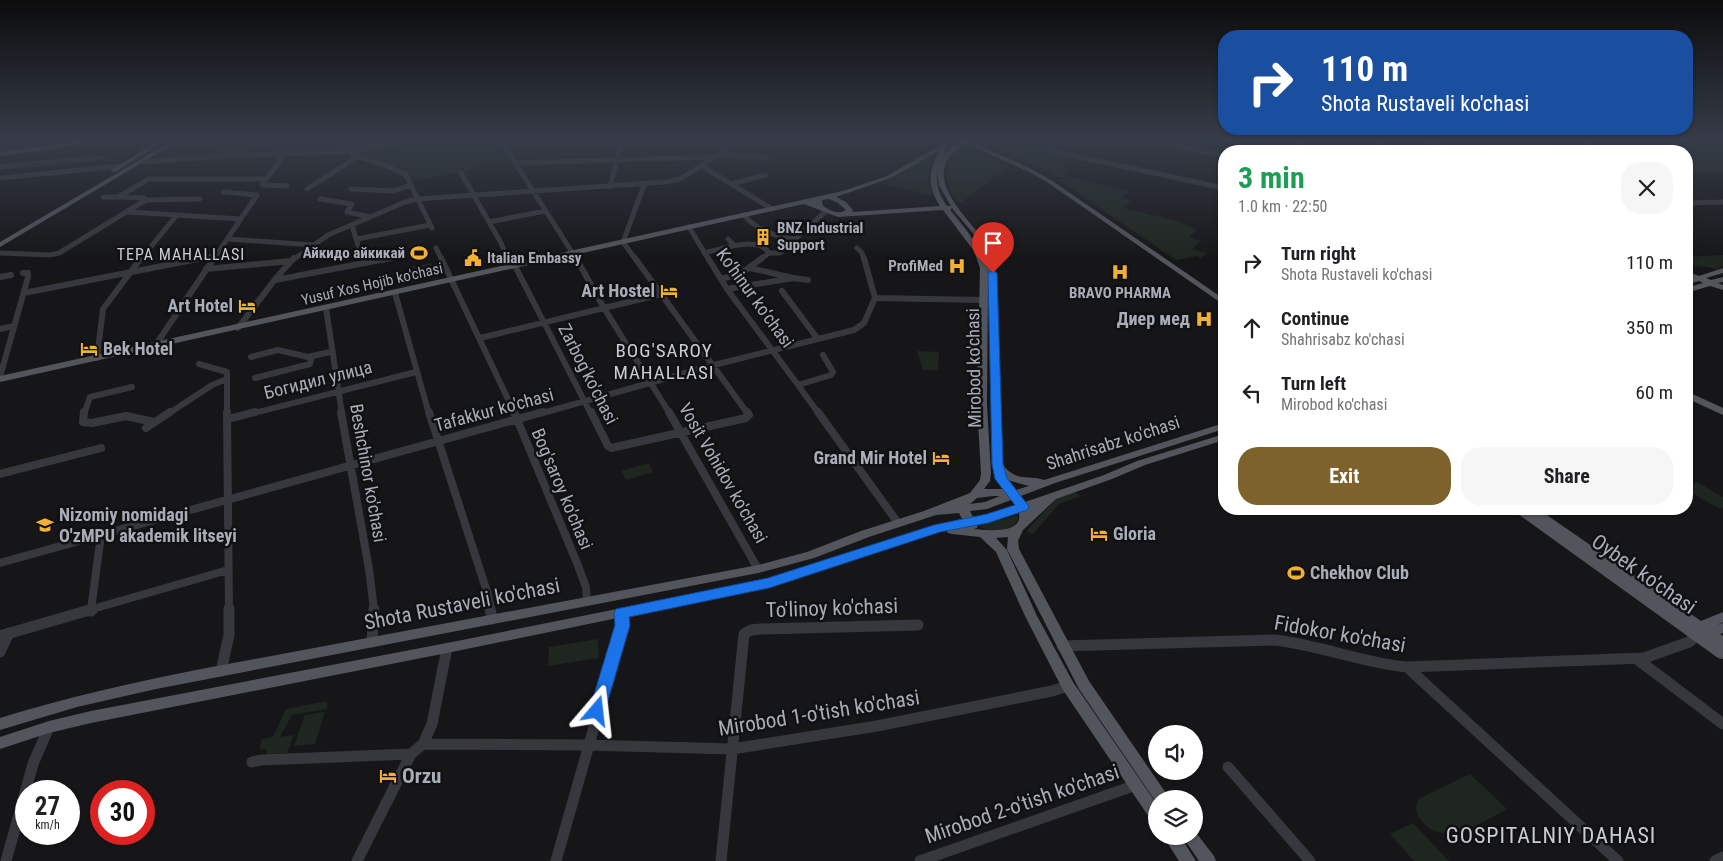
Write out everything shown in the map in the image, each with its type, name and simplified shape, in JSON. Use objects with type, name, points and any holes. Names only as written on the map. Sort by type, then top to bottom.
[{"type":"main road","points":[[0,239],[99,179]]},
{"type":"main road","points":[[0,246],[112,179]]},
{"type":"main road","name":"Yusuf Xos Hojib ko'chasi","points":[[0,378],[238,328],[824,198],[858,190],[886,179]]},
{"type":"main road","name":"Mirobod ko'chasi","points":[[932,179],[936,195],[986,248],[991,260],[998,464],[1002,479],[1012,495],[1023,507]]},
{"type":"main road","points":[[1045,179],[1218,299]]},
{"type":"main road","points":[[1055,179],[1218,292]]},
{"type":"main road","points":[[823,211],[818,201],[824,198],[838,200],[850,210],[860,214]]},
{"type":"main road","points":[[798,203],[812,203],[823,211],[838,215],[949,208]]},
{"type":"main road","points":[[55,206],[54,208],[57,209],[67,206]]},
{"type":"main road","name":"Mirobod ko'chasi","points":[[949,208],[976,248],[984,268],[982,405],[985,463],[973,492],[964,505],[964,510]]},
{"type":"main road","points":[[838,215],[850,210]]},
{"type":"main road","points":[[1693,272],[1715,278],[1723,288]]},
{"type":"main road","points":[[1693,272],[1715,278]]},
{"type":"main road","points":[[1693,282],[1715,278]]},
{"type":"main road","points":[[1693,289],[1715,278]]},
{"type":"main road","points":[[1693,393],[1723,408]]},
{"type":"main road","points":[[1693,397],[1723,412]]},
{"type":"main road","points":[[982,405],[995,406]]},
{"type":"main road","name":"Shahrisabz ko'chasi","points":[[1012,495],[1218,428]]},
{"type":"main road","points":[[984,438],[996,439]]},
{"type":"main road","name":"Shahrisabz ko'chasi","points":[[970,522],[1023,507],[1141,463],[1218,439]]},
{"type":"main road","points":[[998,464],[1005,474],[1019,481],[1051,481]]},
{"type":"main road","name":"Shota Rustaveli ko'chasi","points":[[0,724],[101,696],[221,671],[758,569],[810,555],[865,534],[928,514],[973,492],[996,491],[1012,495]]},
{"type":"main road","name":"Shota Rustaveli ko'chasi","points":[[928,514],[987,505],[1012,495]]},
{"type":"main road","name":"Shahrisabz ko'chasi","points":[[1020,527],[1055,496]]},
{"type":"main road","points":[[1023,507],[1025,517],[1012,538],[1012,546],[1025,588],[1068,686],[1129,762],[1155,790]]},
{"type":"main road","points":[[964,510],[970,522],[1001,550],[1062,646],[1129,762],[1136,785],[1148,803]]},
{"type":"main road","name":"Oybek ko'chasi","points":[[1526,515],[1703,632],[1723,642]]},
{"type":"main road","name":"Oybek ko'chasi","points":[[1538,515],[1703,632],[1723,654]]},
{"type":"main road","points":[[0,743],[49,727],[204,694],[447,648],[769,583],[928,531],[970,522]]},
{"type":"main road","points":[[928,531],[962,530],[1001,534],[1020,527]]},
{"type":"main road","name":"Fidokor ko'chasi","points":[[1703,632],[1723,617]]},
{"type":"main road","name":"Fidokor ko'chasi","points":[[1703,632],[1723,628]]},
{"type":"main road","points":[[1177,845],[1188,861]]},
{"type":"main road","points":[[1196,845],[1208,861]]},
{"type":"street","points":[[118,197],[149,179]]},
{"type":"street","points":[[170,179],[266,180]]},
{"type":"street","points":[[307,189],[322,179]]},
{"type":"street","points":[[357,239],[431,226],[407,179]]},
{"type":"street","name":"Zarbog'ko'chasi","points":[[465,179],[501,243],[502,250],[514,267],[545,323],[608,446],[611,448],[746,418],[749,415],[714,365]]},
{"type":"street","name":"Vosit Vohidov ko'chasi","points":[[525,179],[573,253],[604,308],[682,433],[758,569]]},
{"type":"street","points":[[610,187],[612,179]]},
{"type":"street","points":[[238,328],[291,261],[313,245],[352,225],[416,199],[644,185],[679,179]]},
{"type":"street","points":[[723,179],[772,209]]},
{"type":"street","points":[[731,184],[750,179]]},
{"type":"street","points":[[1161,179],[1218,192]]},
{"type":"street","points":[[1181,179],[1218,187]]},
{"type":"street","points":[[266,180],[262,184],[287,186]]},
{"type":"street","points":[[351,189],[394,191],[411,185]]},
{"type":"street","points":[[644,185],[623,242],[714,365]]},
{"type":"street","points":[[155,346],[256,195],[224,192]]},
{"type":"street","points":[[103,197],[147,198],[146,200]]},
{"type":"street","points":[[0,253],[55,255],[146,200],[200,198]]},
{"type":"street","points":[[320,199],[352,204],[347,212],[370,217]]},
{"type":"street","points":[[1693,203],[1723,202]]},
{"type":"street","points":[[489,222],[545,211]]},
{"type":"street","points":[[721,279],[738,275],[769,253],[780,253],[823,211]]},
{"type":"street","points":[[129,212],[240,219]]},
{"type":"street","points":[[744,215],[760,231],[779,237],[794,238]]},
{"type":"street","points":[[97,358],[103,309],[130,272],[176,216]]},
{"type":"street","points":[[352,225],[362,255]]},
{"type":"street","name":"Ko‘hinur ko‘chasi","points":[[689,227],[727,289],[774,350],[898,523]]},
{"type":"street","points":[[726,248],[734,245],[728,238]]},
{"type":"street","points":[[228,239],[313,245]]},
{"type":"street","points":[[704,253],[752,243],[766,248],[769,253]]},
{"type":"street","name":"Bog'saroy ko'chasi","points":[[436,248],[453,280],[517,420],[586,587],[587,602]]},
{"type":"street","points":[[857,248],[862,253],[875,298],[983,300]]},
{"type":"street","points":[[24,294],[216,256]]},
{"type":"street","points":[[275,280],[394,258]]},
{"type":"street","points":[[206,269],[291,261]]},
{"type":"street","points":[[750,268],[808,280]]},
{"type":"street","points":[[0,378],[28,277],[28,273],[23,273]]},
{"type":"street","points":[[0,277],[11,275]]},
{"type":"street","points":[[727,289],[793,278]]},
{"type":"street","points":[[782,291],[817,338]]},
{"type":"street","points":[[394,293],[416,372],[488,595],[492,619]]},
{"type":"street","points":[[480,338],[662,294]]},
{"type":"street","name":"Tafakkur ko'chasi","points":[[0,563],[714,365],[851,331],[861,326],[875,298]]},
{"type":"street","name":"Beshchinor ko'chasi","points":[[326,308],[330,352],[376,617],[372,642]]},
{"type":"street","points":[[0,329],[14,326]]},
{"type":"street","points":[[251,357],[278,350],[308,357],[330,352]]},
{"type":"street","points":[[798,385],[831,375],[833,372],[832,368],[823,355]]},
{"type":"street","points":[[255,378],[310,364],[312,356]]},
{"type":"street","points":[[199,364],[228,372],[228,635],[221,671]]},
{"type":"street","name":"Богидил улица","points":[[228,420],[416,372]]},
{"type":"street","points":[[146,428],[212,386],[227,379]]},
{"type":"street","points":[[132,387],[90,397],[85,409],[83,422],[92,423],[126,416],[154,422]]},
{"type":"street","points":[[0,474],[101,448]]},
{"type":"street","points":[[91,611],[101,535]]},
{"type":"street","points":[[0,652],[4,635],[228,570]]},
{"type":"street","points":[[556,861],[587,745],[623,625],[621,613]]},
{"type":"street","name":"To'linoy ko'chasi","points":[[732,749],[740,661],[744,634],[747,631],[761,629],[918,625]]},
{"type":"street","name":"Fidokor ko'chasi","points":[[1062,646],[1275,640],[1379,664],[1407,667],[1637,659],[1688,642],[1703,632]]},
{"type":"street","points":[[357,861],[411,754],[423,744],[432,724],[447,648]]},
{"type":"street","points":[[1637,659],[1723,724]]},
{"type":"street","points":[[1407,667],[1618,861]]},
{"type":"street","name":"Mirobod 1-o'tish ko'chasi","points":[[423,744],[587,745],[732,749],[877,726],[1052,691],[1068,686]]},
{"type":"street","points":[[6,861],[33,764],[49,727]]},
{"type":"street","points":[[721,861],[732,749]]},
{"type":"street","points":[[252,762],[261,760],[411,754]]},
{"type":"street","points":[[1228,767],[1310,861]]},
{"type":"street","name":"Mirobod 2-o'tish ko'chasi","points":[[920,861],[948,854],[1136,785]]},
{"type":"street","points":[[1714,861],[1723,857]]},
{"type":"shaded area","points":[[890,179],[929,179],[933,197],[883,183]]},
{"type":"shaded area","points":[[947,179],[992,179],[961,203],[952,195]]},
{"type":"shaded area","points":[[1057,179],[1080,179],[1128,191],[1122,198],[1131,200],[1123,208],[1177,221],[1197,230],[1189,237],[1200,241],[1192,249],[1207,253],[1201,258],[1197,256],[1176,260]]},
{"type":"shaded area","points":[[1723,255],[1723,266],[1715,269],[1693,266],[1693,257]]},
{"type":"shaded area","points":[[431,263],[437,277],[412,282],[408,267]]},
{"type":"shaded area","points":[[917,351],[939,352],[938,370],[923,370]]},
{"type":"shaded area","points":[[649,463],[653,472],[626,480],[621,471]]},
{"type":"shaded area","points":[[1697,482],[1723,497],[1723,508],[1720,509],[1693,494],[1693,484]]},
{"type":"shaded area","points":[[1075,492],[1081,496],[1059,504],[1033,534],[1026,531],[1057,498]]},
{"type":"shaded area","points":[[1019,515],[1015,524],[1002,530],[992,531],[978,526]]},
{"type":"shaded area","points":[[598,639],[599,658],[548,666],[549,647]]},
{"type":"shaded area","points":[[327,701],[327,709],[292,715],[280,737],[294,735],[287,753],[267,754],[266,749],[259,750],[262,739],[273,737],[286,709]]},
{"type":"shaded area","points":[[325,712],[315,744],[294,746],[305,715]]},
{"type":"shaded area","points":[[1470,774],[1507,809],[1463,831],[1451,833],[1440,833],[1430,828],[1420,819],[1416,806],[1420,798]]},
{"type":"shaded area","points":[[1413,823],[1449,861],[1414,861],[1390,834]]},
{"type":"place","name":"BNZ Industrial Support","points":[[763,237]]},
{"type":"place","name":"Айкидо айкикай","points":[[419,253]]},
{"type":"place","name":"Italian Embassy","points":[[473,258]]},
{"type":"place","name":"ProfiMed","points":[[957,266]]},
{"type":"place","name":"BRAVO PHARMA","points":[[1120,272]]},
{"type":"place","name":"Art Hostel","points":[[669,291]]},
{"type":"place","name":"Art Hotel","points":[[247,306]]},
{"type":"place","name":"Диер мед","points":[[1204,319]]},
{"type":"place","name":"Bek Hotel","points":[[89,349]]},
{"type":"place","name":"Grand Mir Hotel","points":[[941,458]]},
{"type":"place","name":"Nizomiy nomidagi O'zMPU akademik litseyi","points":[[45,525]]},
{"type":"place","name":"Gloria","points":[[1099,534]]},
{"type":"place","name":"Chekhov Club","points":[[1296,573]]},
{"type":"place","name":"Orzu","points":[[388,776]]},
{"type":"district","name":"TEPA MAHALLASI","points":[[181,254]]},
{"type":"district","name":"BOG'SAROY MAHALLASI","points":[[664,361]]},
{"type":"district","name":"GOSPITALNIY DAHASI","points":[[1551,835]]},
{"type":"route","points":[[597,711],[623,625],[621,613],[769,583],[808,572],[839,560],[939,528],[988,518],[1023,507],[1012,495],[1002,479],[998,464],[992,295],[993,273]]}]
